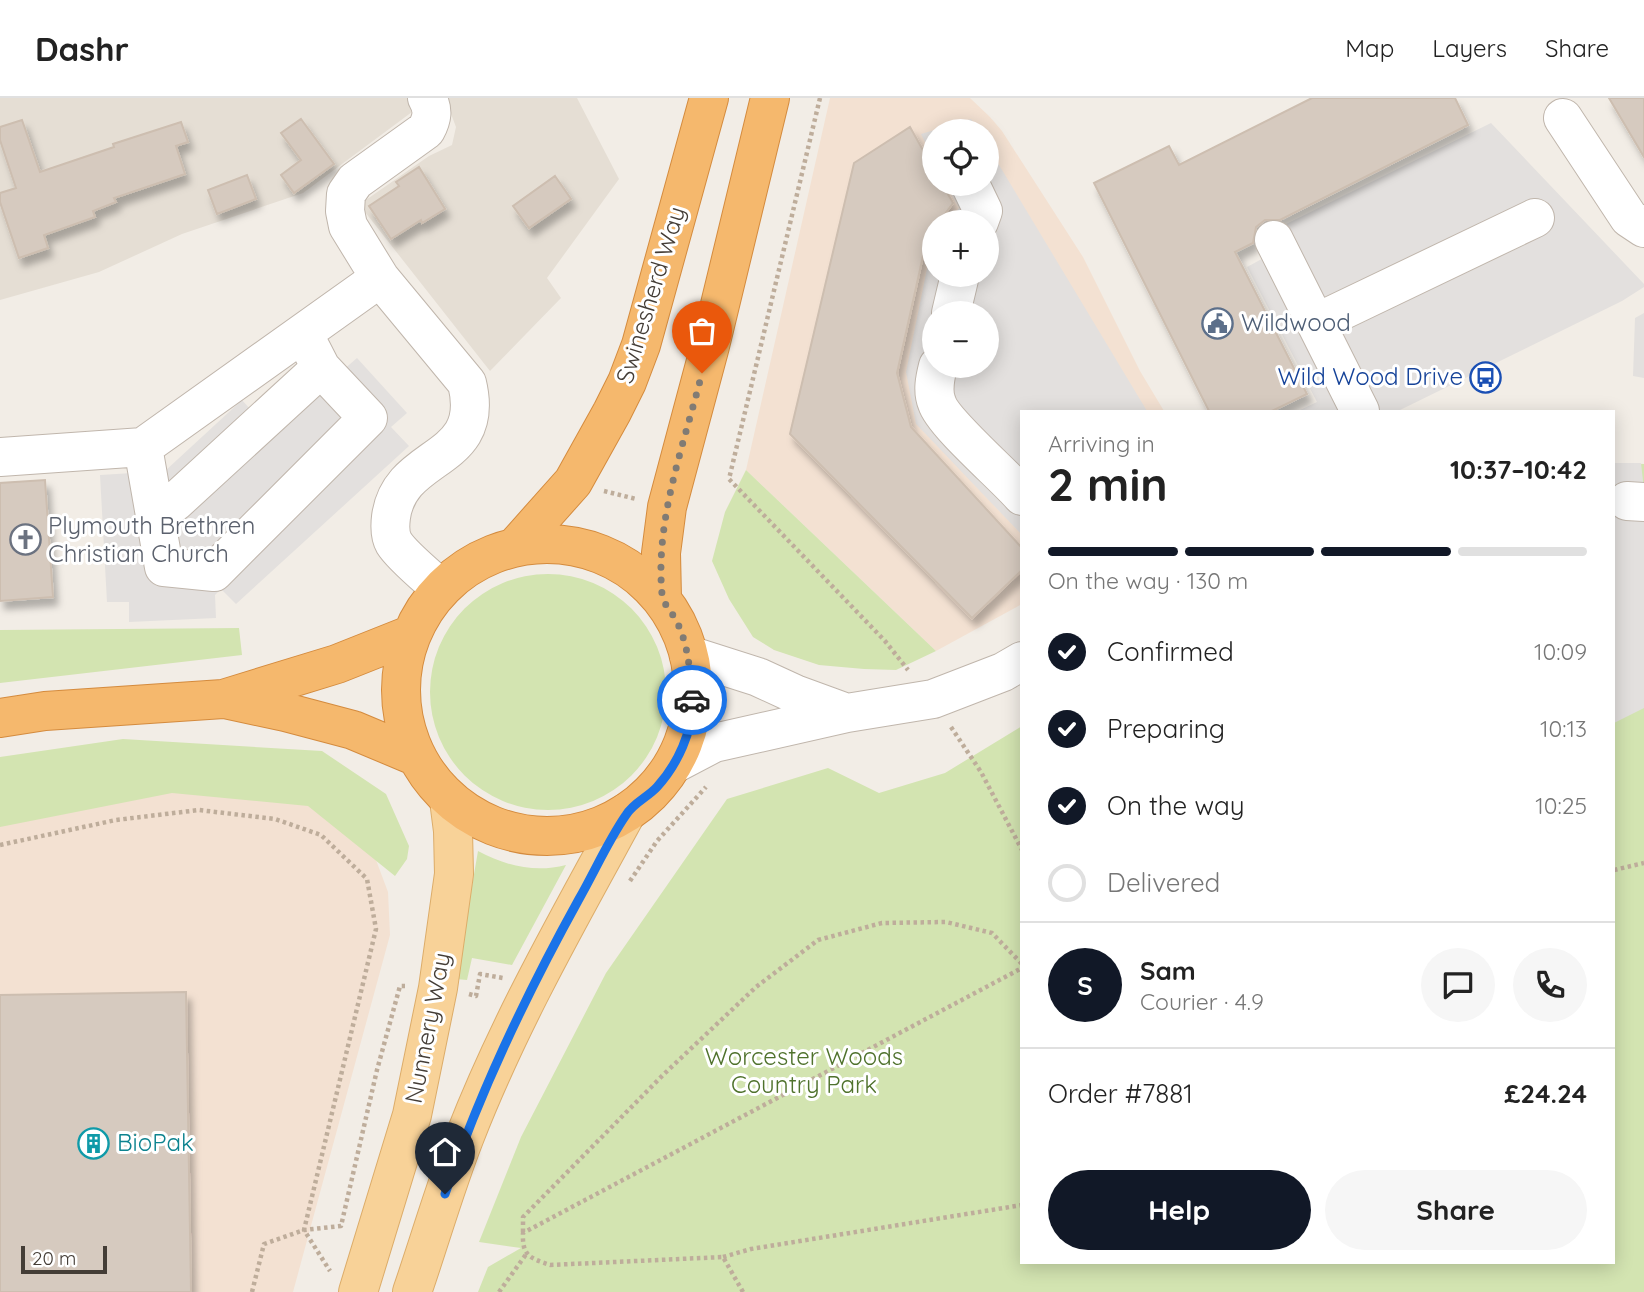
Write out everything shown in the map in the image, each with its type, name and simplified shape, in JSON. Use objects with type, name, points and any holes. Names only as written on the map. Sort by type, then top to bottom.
[{"type":"highway","points":[[641,345],[698,98]]},
{"type":"highway","name":"Swinesherd Way","points":[[516,546],[573,482],[627,382],[641,345],[709,98]]},
{"type":"highway","points":[[662,598],[661,553],[667,508],[771,98]]},
{"type":"highway","points":[[551,545],[592,550],[628,566],[662,598],[676,621],[689,655],[692,707],[688,732],[674,764],[656,788],[627,812],[593,829],[555,836],[517,834],[481,821],[449,800],[415,756],[401,712],[401,673],[411,635],[427,605],[440,588],[491,554],[516,546],[551,545]]},
{"type":"highway","points":[[0,718],[45,711],[223,699],[337,664],[411,635]]},
{"type":"highway","points":[[223,699],[353,730],[415,756]]},
{"type":"main road","name":"Nunnery Way","points":[[348,1287],[412,1115],[438,988],[454,874],[449,800]]},
{"type":"main road","points":[[412,1292],[465,1136],[510,1031],[627,812]]},
{"type":"street","points":[[427,98],[432,119],[426,130],[355,181],[346,194],[345,211],[348,226],[380,278],[467,383],[471,401],[462,438],[405,482],[395,497],[391,522],[394,543],[440,588]]},
{"type":"street","points":[[1563,118],[1629,218],[1644,229]]},
{"type":"street","points":[[1316,323],[1535,218]]},
{"type":"street","points":[[1275,240],[1360,410]]},
{"type":"street","points":[[0,457],[143,447],[380,278]]},
{"type":"street","points":[[143,447],[164,567],[214,572],[368,418],[321,368],[303,332]]},
{"type":"street","points":[[154,510],[175,502],[321,368]]},
{"type":"street","points":[[935,378],[937,405],[1020,494]]},
{"type":"street","points":[[689,655],[758,677],[847,713]]},
{"type":"street","points":[[674,764],[714,743],[847,713],[947,714],[1020,662]]},
{"type":"path","points":[[820,98],[729,479],[885,641],[947,714],[1020,846]]},
{"type":"path","points":[[573,482],[667,508]]},
{"type":"path","points":[[626,887],[657,841],[704,788],[715,781]]},
{"type":"path","points":[[0,845],[117,820],[199,810],[275,819],[321,835],[367,879],[376,929],[304,1230]]},
{"type":"path","points":[[1615,870],[1644,863]]},
{"type":"path","points":[[1020,964],[992,933],[946,922],[882,923],[818,940],[755,986],[523,1217],[522,1247],[530,1258],[550,1265],[723,1257],[751,1248],[1020,1205]]},
{"type":"path","points":[[523,1233],[1020,967]]},
{"type":"path","points":[[438,988],[476,996],[480,974],[499,976],[530,993]]},
{"type":"path","points":[[252,1292],[264,1244],[304,1230],[341,1226],[377,1070],[400,986]]},
{"type":"path","points":[[304,1230],[348,1287]]},
{"type":"path","points":[[499,1292],[527,1253]]},
{"type":"path","points":[[723,1257],[743,1292]]},
{"type":"shaded area","points":[[0,98],[413,98],[416,109],[303,193],[182,234],[99,272],[0,300]]},
{"type":"shaded area","points":[[445,98],[577,98],[619,179],[547,278],[561,298],[490,371],[365,212],[363,202],[429,156],[452,145],[456,127]]},
{"type":"shaded area","points":[[830,98],[970,98],[992,119],[922,119],[922,196],[999,196],[999,128],[1083,257],[1140,371],[1163,410],[1020,410],[1020,605],[936,651],[746,470]]},
{"type":"shaded area","points":[[1491,123],[1644,287],[1622,301],[1400,410],[1300,410],[1317,402],[1247,267],[1286,246],[1278,228]]},
{"type":"shaded area","points":[[999,165],[1146,410],[1020,410],[1020,533],[916,424],[906,372],[923,287],[999,287],[999,210],[958,210],[952,196],[999,196]]},
{"type":"shaded area","points":[[1644,313],[1644,378],[1633,376],[1635,318]]},
{"type":"shaded area","points":[[357,358],[407,413],[391,427],[409,446],[236,604],[221,589],[215,595],[216,618],[129,622],[129,602],[107,602],[100,475],[165,471],[242,400],[258,418],[335,377]]},
{"type":"shaded area","points":[[1615,463],[1641,463],[1644,490],[1644,708],[1615,722]]},
{"type":"shaded area","points":[[258,786],[342,814],[370,844],[388,892],[390,935],[293,1292],[0,1292],[0,821],[133,791]]},
{"type":"green space","name":"Worcester Woods Country Park","points":[[1615,463],[1644,464],[1644,1292],[478,1292],[488,1267],[521,1248],[479,1242],[521,1137],[606,973],[727,799],[828,768],[879,793],[945,773],[1020,727],[1020,1264],[1615,1264]]},
{"type":"green space","points":[[746,470],[936,651],[896,670],[864,669],[819,665],[774,650],[753,637],[729,599],[712,561],[725,512]]},
{"type":"green space","points":[[536,574],[560,574],[604,588],[623,601],[639,617],[652,636],[661,658],[666,692],[664,715],[652,748],[639,767],[623,783],[604,796],[582,805],[560,810],[536,810],[492,796],[473,783],[457,767],[444,748],[435,726],[430,704],[430,680],[444,636],[457,617],[473,601],[492,588],[514,579]]},
{"type":"green space","points":[[239,628],[242,655],[0,683],[0,630]]},
{"type":"green space","points":[[123,739],[322,751],[386,794],[409,846],[407,859],[395,876],[308,806],[172,793],[0,827],[0,757]]},
{"type":"green space","points":[[478,851],[521,867],[566,865],[512,965],[472,958],[467,980],[456,979]]},
{"type":"building","name":"Wildwood","points":[[1312,98],[1455,98],[1468,125],[1280,220],[1265,220],[1256,227],[1253,243],[1235,252],[1307,394],[1274,410],[1208,410],[1094,183],[1169,146],[1179,165]]},
{"type":"building","points":[[1609,98],[1644,98],[1644,157]]},
{"type":"building","points":[[301,119],[334,164],[294,193],[281,175],[301,160],[281,133]]},
{"type":"building","points":[[22,120],[40,172],[181,122],[188,142],[176,146],[185,174],[114,198],[116,202],[93,211],[95,217],[44,235],[48,248],[19,258],[0,202],[0,193],[16,188],[0,140],[0,127]]},
{"type":"building","points":[[910,127],[922,148],[922,196],[949,196],[953,203],[948,210],[922,210],[922,260],[897,373],[911,427],[1020,546],[1020,572],[972,618],[790,434],[854,163]]},
{"type":"building","points":[[419,167],[445,209],[391,239],[369,206],[399,186],[396,182]]},
{"type":"building","points":[[247,175],[256,199],[217,214],[208,190]]},
{"type":"building","points":[[555,176],[571,199],[529,228],[513,206]]},
{"type":"building","name":"Plymouth Brethren Christian Church","points":[[45,480],[53,597],[0,601],[0,483]]},
{"type":"building","name":"BioPak","points":[[186,992],[191,1292],[0,1292],[0,995]]},
{"type":"way so far","points":[[692,700],[689,655],[676,621],[662,598],[661,553],[667,508],[702,373]]},
{"type":"place","name":"Wildwood","points":[[1218,323]]},
{"type":"place","name":"Wild Wood Drive","points":[[1486,377]]},
{"type":"place","name":"Plymouth Brethren Christian Church","points":[[25,540]]},
{"type":"place","name":"BioPak","points":[[94,1143]]},
{"type":"route","points":[[445,1194],[465,1136],[510,1031],[627,812],[656,788],[674,764],[688,732],[692,700]]}]
